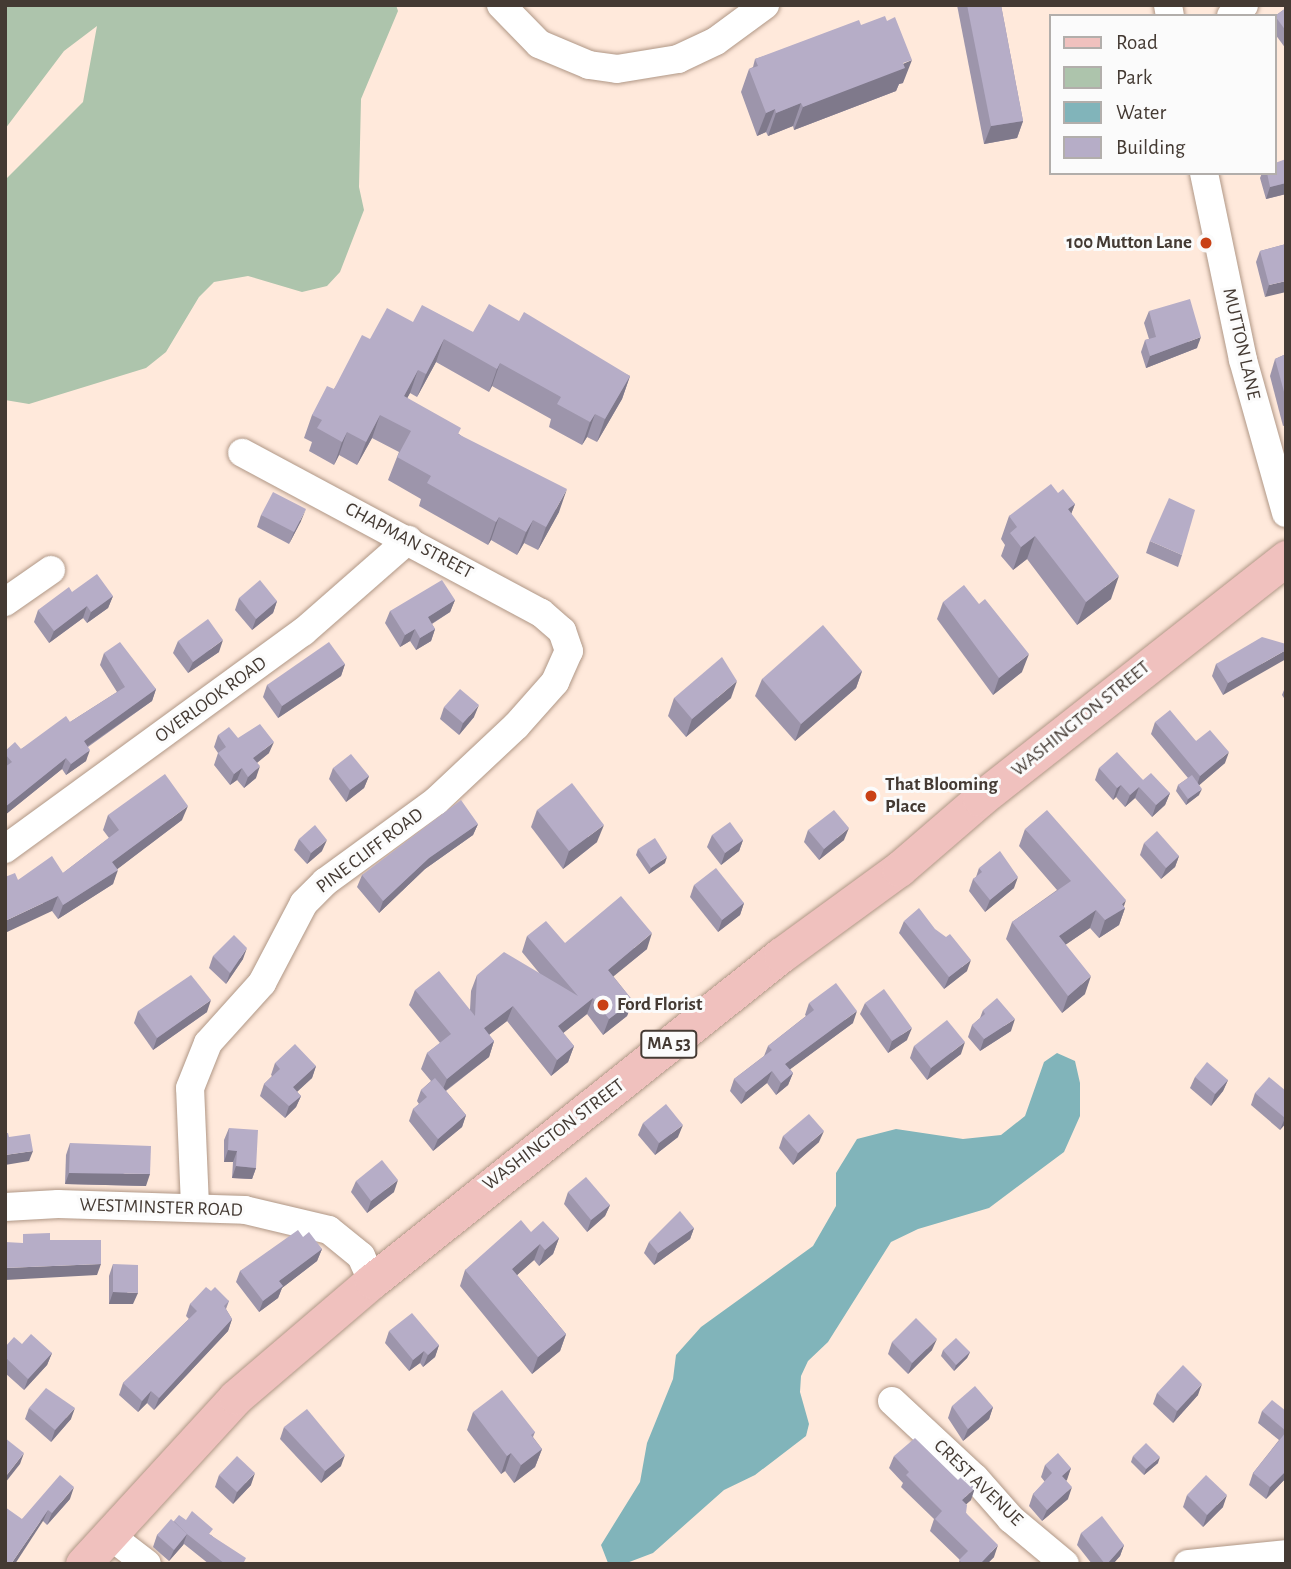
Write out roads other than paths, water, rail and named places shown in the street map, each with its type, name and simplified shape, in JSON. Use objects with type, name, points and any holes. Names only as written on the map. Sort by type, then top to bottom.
[{"type":"main road","name":"WASHINGTON STREET","points":[[83,1564],[236,1397],[372,1280],[781,955],[899,869],[980,799],[1286,558]]},
{"type":"street","points":[[501,5],[540,44],[589,65],[617,69],[678,59],[716,41],[765,5]]},
{"type":"street","name":"MUTTON LANE","points":[[1204,175],[1242,360],[1286,513]]},
{"type":"street","name":"CHAPMAN STREET","points":[[242,453],[541,613],[567,640]]},
{"type":"street","name":"OVERLOOK ROAD","points":[[5,849],[303,632],[408,540]]},
{"type":"street","points":[[5,601],[51,570]]},
{"type":"street","name":"PINE CLIFF ROAD","points":[[195,1206],[190,1088],[208,1043],[262,983],[304,903],[325,882],[436,801],[516,726],[562,671],[569,651],[567,640]]},
{"type":"street","name":"WESTMINSTER ROAD","points":[[5,1207],[195,1206],[245,1210],[329,1230],[361,1256],[372,1280]]},
{"type":"street","name":"CREST AVENUE","points":[[892,1401],[975,1478],[1012,1519],[1065,1564]]},
{"type":"street","points":[[108,1534],[147,1564]]},
{"type":"street","points":[[1188,1564],[1286,1554]]},
{"type":"water","points":[[1057,1053],[1075,1061],[1080,1083],[1080,1116],[1064,1152],[989,1208],[918,1229],[891,1242],[828,1342],[808,1361],[801,1376],[800,1392],[809,1424],[806,1436],[755,1475],[724,1490],[653,1553],[624,1564],[608,1563],[601,1545],[640,1482],[647,1443],[673,1379],[676,1355],[701,1327],[813,1246],[836,1206],[836,1173],[857,1139],[896,1129],[963,1139],[1001,1135],[1025,1116],[1044,1062]]},
{"type":"place","name":"100 Mutton Lane","points":[[1206,243]]},
{"type":"place","name":"That Blooming Place","points":[[871,796]]},
{"type":"place","name":"Ford Florist","points":[[603,1005]]}]
